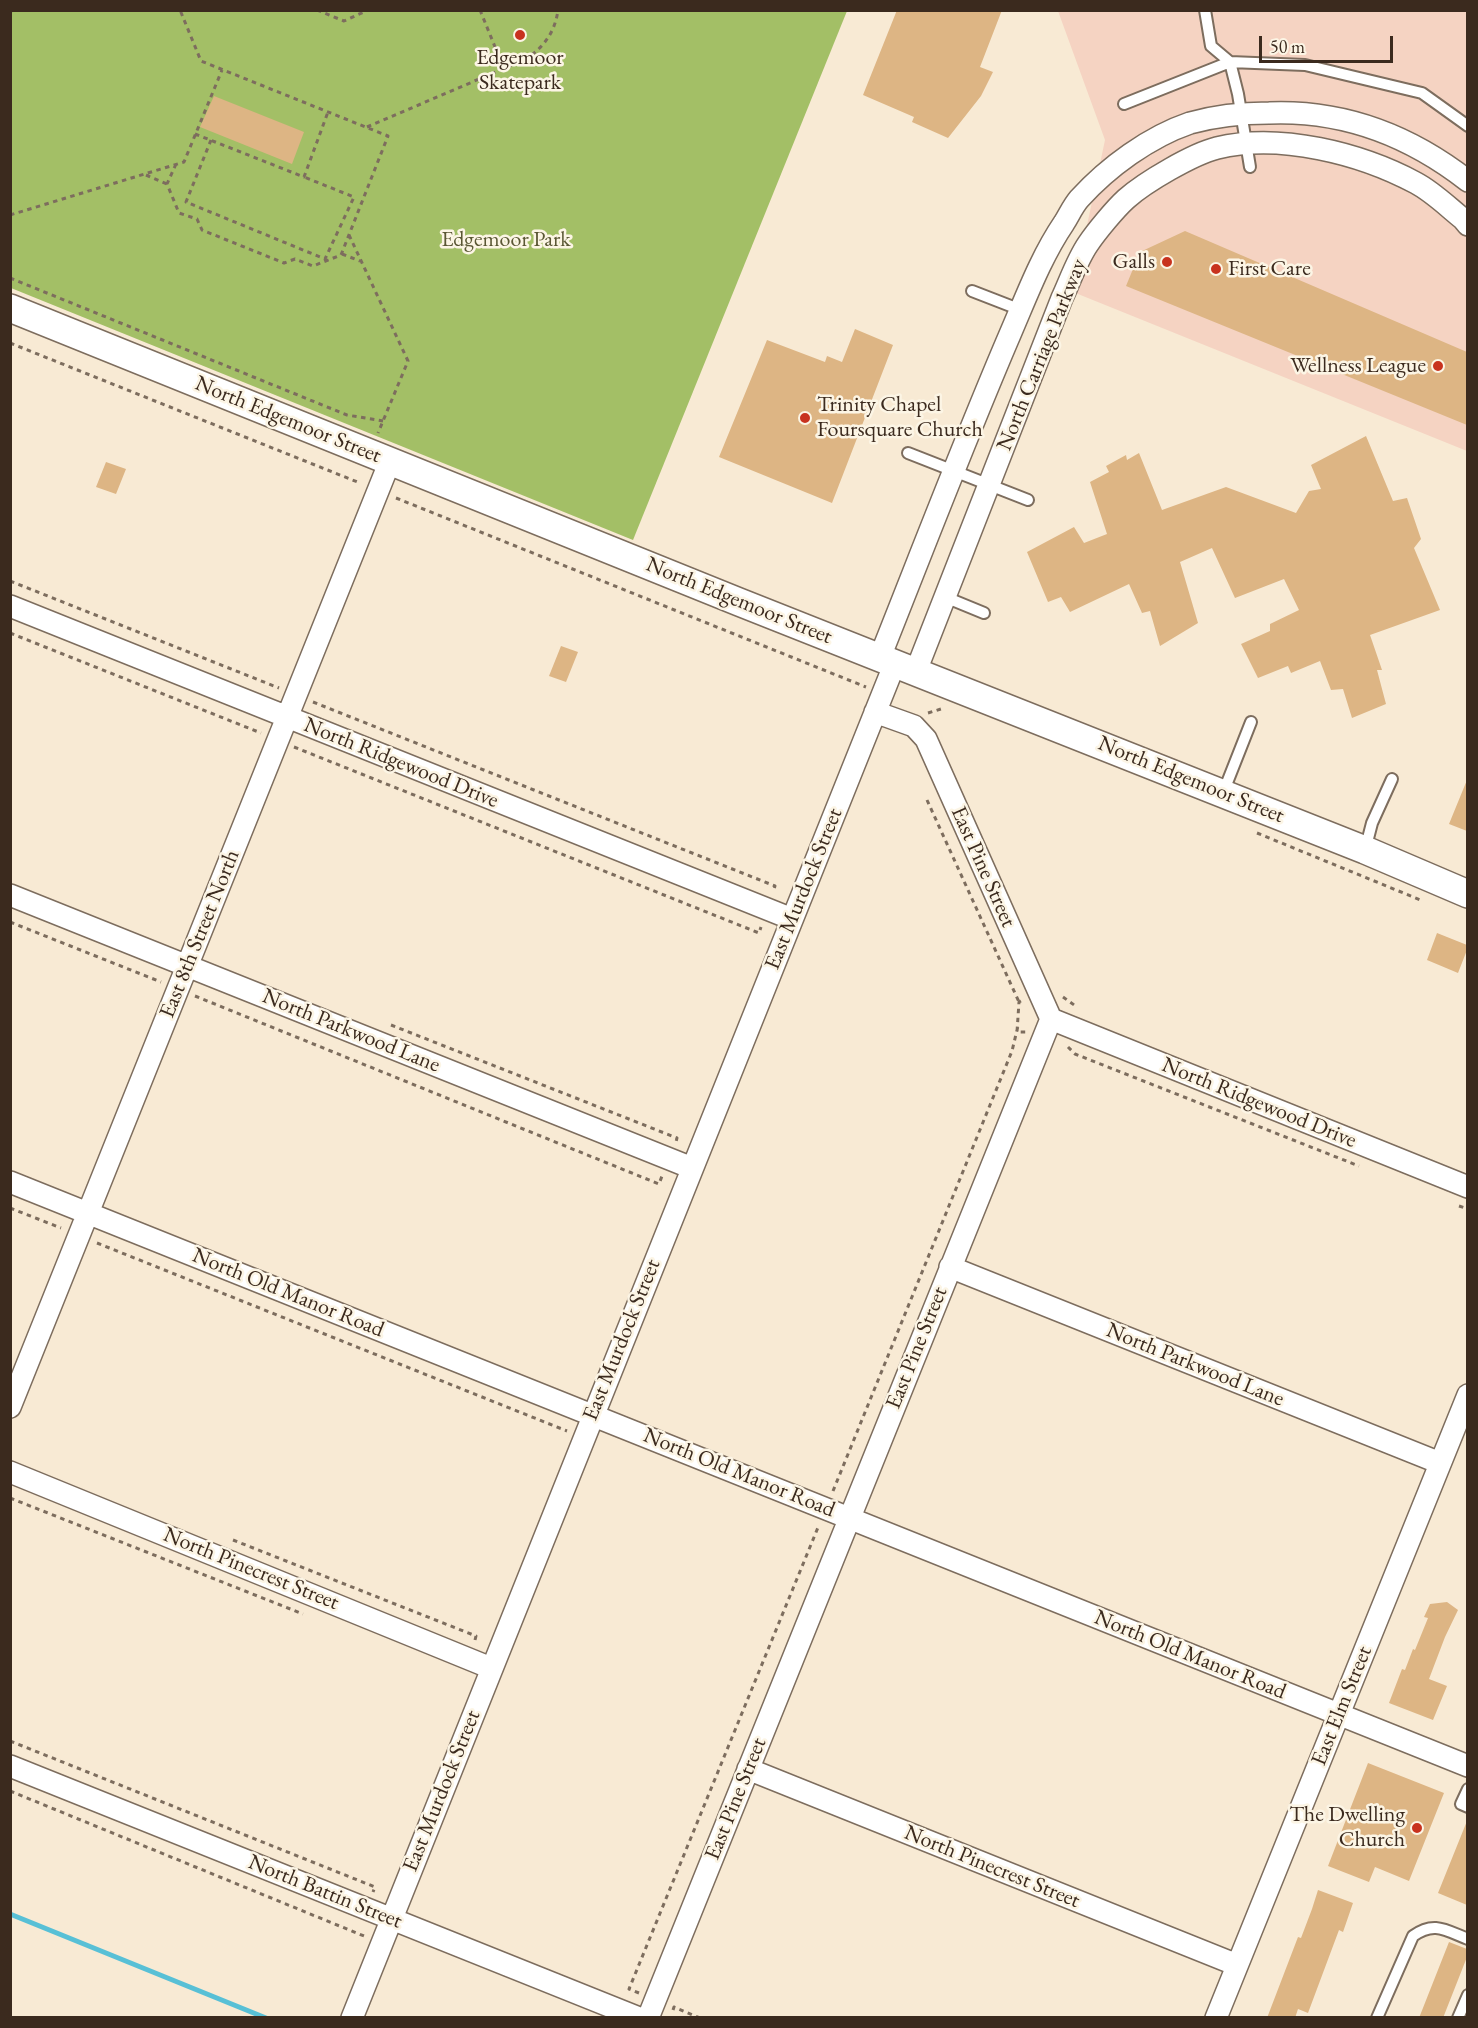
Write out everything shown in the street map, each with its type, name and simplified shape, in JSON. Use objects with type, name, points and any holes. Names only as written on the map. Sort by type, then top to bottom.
[{"type":"street","name":"North Carriage Parkway","points":[[897,664],[955,471],[1047,248],[1078,200],[1116,164],[1155,140],[1190,123],[1241,114],[1296,112],[1355,122],[1401,138],[1448,165],[1467,181]]},
{"type":"street","name":"North Carriage Parkway","points":[[897,664],[945,597],[1062,298],[1087,245],[1126,199],[1177,164],[1216,148],[1246,144],[1295,146],[1372,162],[1419,184],[1463,219],[1467,225]]},
{"type":"street","name":"North Edgemoor Street","points":[[10,308],[1365,850],[1467,894]]},
{"type":"street","name":"East 8th Street North","points":[[10,1407],[378,490],[380,457]]},
{"type":"street","name":"North Ridgewood Drive","points":[[10,606],[792,919]]},
{"type":"street","name":"East Murdock Street","points":[[352,2018],[592,1414],[879,703],[897,664]]},
{"type":"street","name":"East Pine Street","points":[[659,2008],[748,1769],[1051,1019],[926,739],[914,726],[879,703]]},
{"type":"street","name":"North Parkwood Lane","points":[[10,895],[692,1168]]},
{"type":"street","name":"North Ridgewood Drive","points":[[1051,1019],[1467,1187]]},
{"type":"street","name":"North Old Manor Road","points":[[10,1182],[1467,1766]]},
{"type":"street","name":"North Parkwood Lane","points":[[950,1267],[1440,1463]]},
{"type":"street","name":"East Elm Street","points":[[1216,2018],[1467,1395]]},
{"type":"street","name":"North Pinecrest Street","points":[[10,1472],[491,1668]]},
{"type":"street","name":"North Battin Street","points":[[10,1766],[639,2018]]},
{"type":"street","name":"North Pinecrest Street","points":[[748,1769],[1238,1965]]},
{"type":"lane","points":[[1205,10],[1210,46],[1230,62],[1250,167]]},
{"type":"lane","points":[[1124,104],[1230,62],[1305,64],[1422,93],[1467,126]]},
{"type":"lane","points":[[972,291],[1021,310]]},
{"type":"lane","points":[[908,453],[1028,500]]},
{"type":"lane","points":[[945,597],[984,613]]},
{"type":"lane","points":[[1223,793],[1251,722]]},
{"type":"lane","points":[[1365,850],[1372,823],[1392,779]]},
{"type":"lane","points":[[1467,1789],[1461,1804],[1467,1807]]},
{"type":"lane","points":[[1377,2018],[1413,1936],[1423,1929],[1437,1927],[1467,1938]]},
{"type":"lane","points":[[1458,2018],[1467,1995]]},
{"type":"path","points":[[180,10],[201,61],[388,136],[342,254]]},
{"type":"path","points":[[318,11],[344,21],[368,10]]},
{"type":"path","points":[[480,10],[504,69]]},
{"type":"path","points":[[366,128],[526,60],[540,49],[554,27],[558,10]]},
{"type":"path","points":[[10,215],[184,162],[222,70]]},
{"type":"path","points":[[304,177],[328,112]]},
{"type":"path","points":[[195,134],[211,140],[354,197],[325,259],[186,202],[211,140]]},
{"type":"path","points":[[167,184],[176,164]]},
{"type":"path","points":[[145,174],[167,184],[179,213],[197,219],[202,230],[284,263],[295,259],[313,266],[342,254],[362,262]]},
{"type":"path","points":[[349,235],[408,361],[383,421],[380,457],[358,482]]},
{"type":"path","points":[[10,278],[347,415],[383,421]]},
{"type":"path","points":[[10,343],[378,490],[879,703]]},
{"type":"path","points":[[10,581],[775,886],[759,933],[10,633]]},
{"type":"path","points":[[920,710],[928,713],[944,708]]},
{"type":"path","points":[[927,800],[1018,1002]]},
{"type":"path","points":[[1256,833],[1426,902]]},
{"type":"path","points":[[10,922],[659,1184]]},
{"type":"path","points":[[670,2018],[659,2008],[629,1989],[1012,1051],[1018,1026]]},
{"type":"path","points":[[10,1208],[583,1438]]},
{"type":"path","points":[[10,1498],[306,1616]]},
{"type":"path","points":[[10,1791],[381,1942]]},
{"type":"path","points":[[659,2008],[700,2018]]},
{"type":"shaded area","points":[[1058,11],[1467,11],[1467,451],[1073,292],[1105,140]]},
{"type":"green space","name":"Edgemoor Park","points":[[10,11],[847,11],[633,540],[11,288]]},
{"type":"building","points":[[897,10],[1002,10],[980,67],[993,72],[981,96],[948,138],[912,122],[914,117],[863,95]]},
{"type":"building","points":[[214,96],[304,132],[292,164],[200,127]]},
{"type":"building","points":[[1185,231],[1467,352],[1467,425],[1126,286],[1140,252]]},
{"type":"building","points":[[855,329],[893,345],[832,503],[719,457],[767,340],[825,362],[827,356],[842,362]]},
{"type":"building","points":[[1366,436],[1393,501],[1407,498],[1421,539],[1414,548],[1440,610],[1370,635],[1382,670],[1377,670],[1386,704],[1352,718],[1343,689],[1331,690],[1320,661],[1291,673],[1288,666],[1258,678],[1241,644],[1270,631],[1270,624],[1299,610],[1284,579],[1235,598],[1212,548],[1180,562],[1198,623],[1160,646],[1150,611],[1142,613],[1129,584],[1070,612],[1061,597],[1048,602],[1027,552],[1074,527],[1084,543],[1107,534],[1090,482],[1109,472],[1106,466],[1126,455],[1127,460],[1139,453],[1162,510],[1226,487],[1296,513],[1309,491],[1321,489],[1311,465]]},
{"type":"building","points":[[106,462],[126,469],[116,494],[96,487]]},
{"type":"building","points":[[561,646],[578,652],[566,682],[549,676]]},
{"type":"building","points":[[1467,780],[1467,831],[1449,824]]},
{"type":"building","points":[[1437,933],[1467,945],[1458,973],[1427,960]]},
{"type":"building","points":[[1447,1602],[1458,1610],[1429,1679],[1447,1686],[1433,1720],[1389,1703],[1402,1669],[1405,1670],[1413,1649],[1415,1650],[1428,1618],[1424,1617],[1430,1604]]},
{"type":"building","points":[[1368,1763],[1444,1793],[1409,1881],[1375,1867],[1369,1882],[1328,1866]]},
{"type":"building","points":[[1467,1821],[1467,1905],[1438,1893]]},
{"type":"building","points":[[1318,1890],[1353,1903],[1343,1932],[1339,1930],[1308,2013],[1298,2009],[1295,2018],[1267,2018],[1298,1937],[1301,1938]]},
{"type":"building","points":[[1449,1942],[1467,1949],[1467,1957],[1443,2018],[1419,2018]]},
{"type":"waterway","points":[[10,1914],[266,2018]]},
{"type":"place","name":"Edgemoor Skatepark","points":[[520,35]]},
{"type":"place","name":"Galls","points":[[1167,262]]},
{"type":"place","name":"First Care","points":[[1216,269]]},
{"type":"place","name":"Wellness League","points":[[1438,366]]},
{"type":"place","name":"Trinity Chapel Foursquare Church","points":[[805,418]]},
{"type":"place","name":"The Dwelling Church","points":[[1417,1828]]}]
